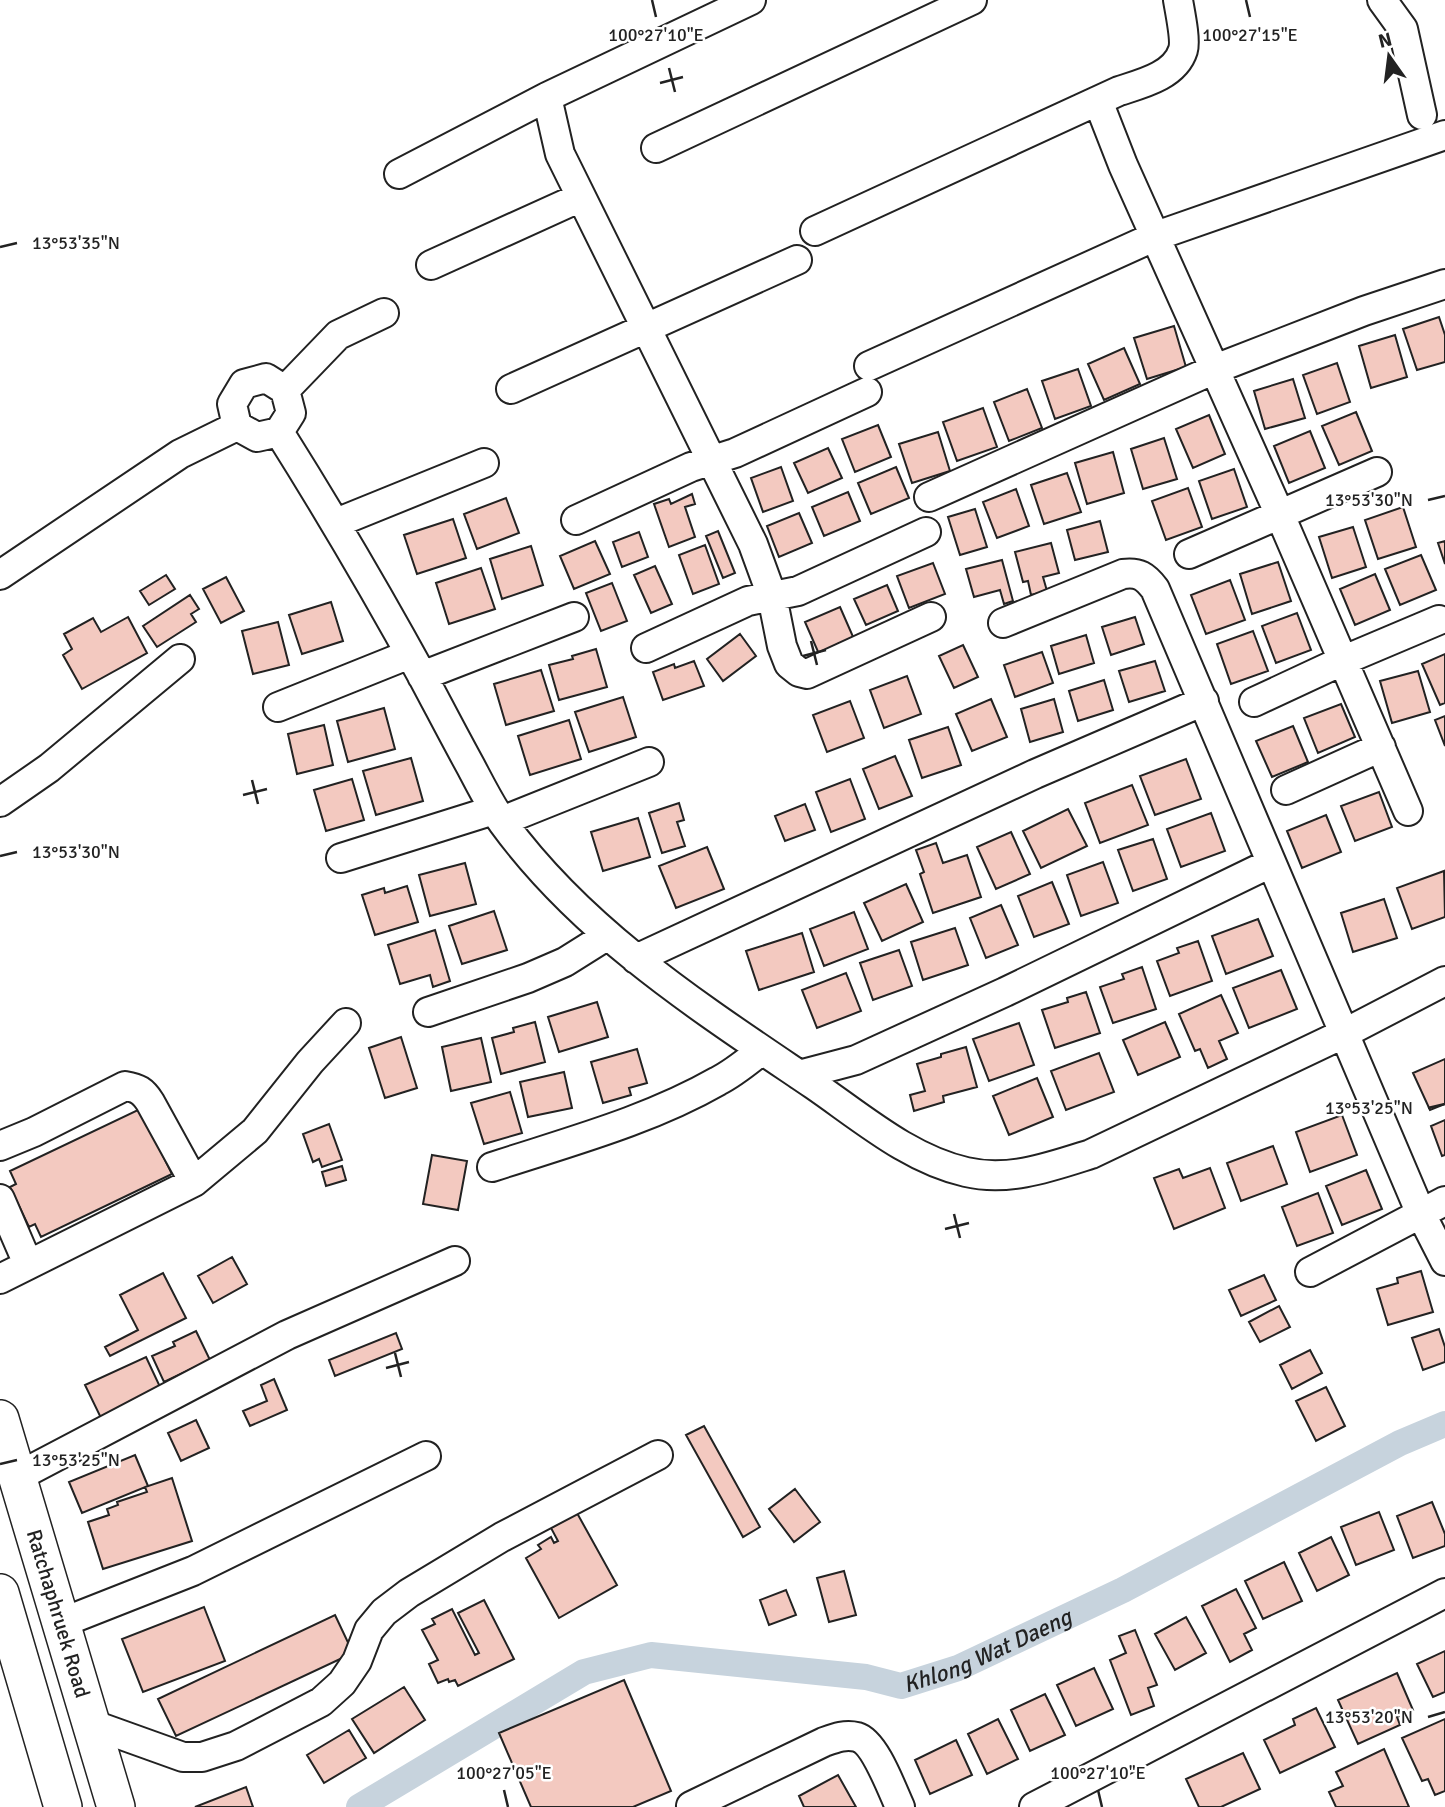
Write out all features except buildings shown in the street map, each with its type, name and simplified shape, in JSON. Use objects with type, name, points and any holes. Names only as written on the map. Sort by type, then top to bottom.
[{"type":"main road","name":"Ratchaphruek Road","points":[[0,1419],[116,1807]]},
{"type":"main road","points":[[0,1593],[63,1807]]},
{"type":"street","points":[[400,174],[547,97],[751,0]]},
{"type":"street","points":[[656,148],[972,0]]},
{"type":"street","points":[[815,231],[1098,101],[1153,79],[1174,65],[1184,49],[1178,0]]},
{"type":"street","points":[[1382,0],[1403,29],[1422,115]]},
{"type":"street","points":[[547,97],[560,154],[753,544],[772,596],[782,646],[789,664],[799,672],[807,674],[931,617]]},
{"type":"street","points":[[1098,101],[1123,165],[1280,515],[1408,811]]},
{"type":"street","points":[[576,520],[691,467],[735,453],[868,379],[1156,236],[1445,135]]},
{"type":"street","points":[[430,265],[581,197]]},
{"type":"street","points":[[511,389],[797,260]]},
{"type":"street","points":[[929,497],[1215,369],[1364,311],[1445,284]]},
{"type":"street","points":[[285,390],[338,335],[384,313]]},
{"type":"street","points":[[266,379],[285,390],[291,412],[279,432],[257,437],[237,426],[232,404],[244,384],[266,379]]},
{"type":"street","points":[[0,575],[180,454],[237,426]]},
{"type":"street","points":[[279,432],[337,523],[498,816],[532,862],[583,914],[636,959],[762,1050],[899,1143],[938,1164],[1002,1177],[1048,1168],[1091,1154],[1343,1034],[1445,981]]},
{"type":"street","points":[[337,523],[484,463]]},
{"type":"street","points":[[1189,554],[1377,472]]},
{"type":"street","points":[[646,648],[748,601],[798,591],[926,532]]},
{"type":"street","points":[[1003,623],[1123,573],[1136,572],[1147,578],[1155,589],[1343,1034],[1433,1208],[1445,1261]]},
{"type":"street","points":[[278,708],[574,618]]},
{"type":"street","points":[[1254,702],[1342,661],[1439,621]]},
{"type":"street","points":[[0,802],[59,761],[180,659]]},
{"type":"street","points":[[636,959],[1035,774],[1204,701]]},
{"type":"street","points":[[1286,790],[1381,747]]},
{"type":"street","points":[[341,858],[498,816],[649,762]]},
{"type":"street","points":[[799,1075],[856,1060],[1005,992],[1271,863]]},
{"type":"street","points":[[428,1012],[528,978],[565,961],[608,935]]},
{"type":"street","points":[[0,1279],[194,1182],[255,1131],[310,1062],[346,1023]]},
{"type":"street","points":[[492,1167],[621,1124],[678,1101],[720,1081],[762,1050]]},
{"type":"street","points":[[0,1146],[125,1086],[135,1087],[143,1092],[150,1102],[194,1182]]},
{"type":"street","points":[[0,1199],[28,1265]]},
{"type":"street","points":[[1310,1272],[1433,1208]]},
{"type":"street","points":[[17,1477],[287,1335],[455,1261]]},
{"type":"street","points":[[91,1724],[183,1757],[202,1756],[236,1746],[321,1702],[342,1683],[357,1661],[369,1630],[384,1612],[409,1593],[502,1537],[658,1455]]},
{"type":"street","points":[[61,1623],[194,1571],[426,1457]]},
{"type":"street","points":[[1034,1807],[1445,1592]]},
{"type":"street","points":[[691,1806],[824,1742],[843,1736],[863,1740],[871,1748],[900,1807]]},
{"type":"waterway","name":"Khlong Wat Daeng","points":[[359,1807],[584,1672],[651,1655],[866,1677],[901,1686],[958,1668],[1123,1590],[1400,1443],[1445,1424]]}]
